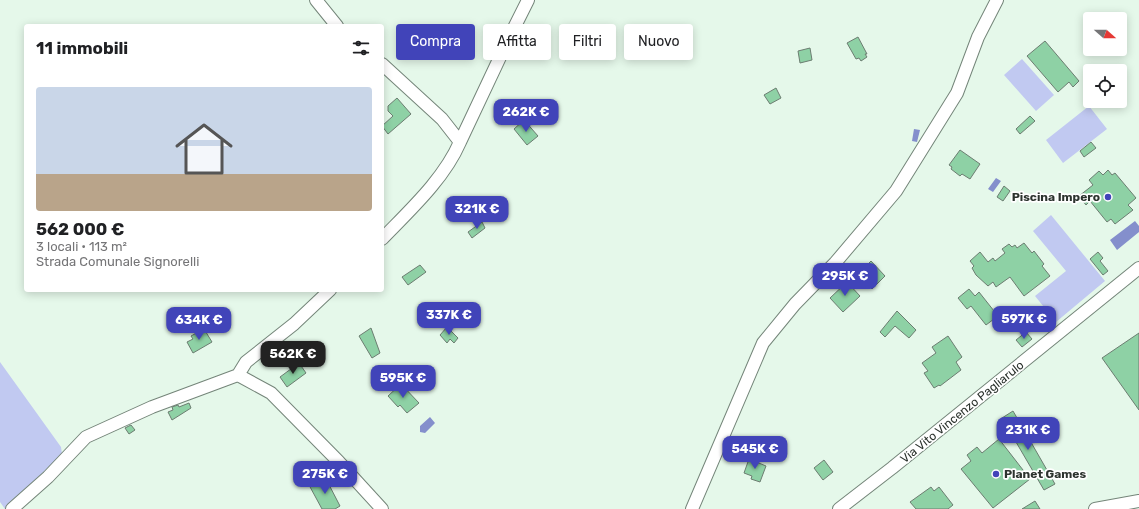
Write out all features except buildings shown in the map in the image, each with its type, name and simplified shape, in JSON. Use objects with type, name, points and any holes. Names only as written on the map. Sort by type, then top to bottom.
[{"type":"street","points":[[316,0],[335,24]]},
{"type":"street","points":[[384,237],[418,201],[454,155],[528,0]]},
{"type":"street","points":[[692,509],[763,343],[795,304],[835,263],[900,186],[958,92],[978,37],[997,0]]},
{"type":"street","points":[[384,66],[442,119],[460,142]]},
{"type":"street","name":"Via Vito Vincenzo Pagliarulo","points":[[839,509],[892,468],[1139,268]]},
{"type":"street","points":[[12,509],[48,477],[86,437],[152,407],[238,375],[246,362],[294,324],[328,292]]},
{"type":"street","points":[[238,375],[272,393],[382,509]]},
{"type":"street","points":[[1095,509],[1139,501]]},
{"type":"shaded area","points":[[1022,59],[1054,95],[1036,111],[1004,75]]},
{"type":"shaded area","points":[[1086,108],[1091,108],[1107,129],[1063,163],[1046,140]]},
{"type":"shaded area","points":[[914,129],[920,130],[917,142],[912,141]]},
{"type":"shaded area","points":[[996,178],[1001,181],[993,192],[988,189]]},
{"type":"shaded area","points":[[1051,215],[1105,281],[1056,322],[1035,296],[1066,271],[1033,231]]},
{"type":"shaded area","points":[[1135,221],[1139,226],[1139,232],[1117,250],[1110,240]]},
{"type":"shaded area","points":[[1007,312],[1010,312],[1019,324],[1013,329],[1004,317]]},
{"type":"shaded area","points":[[0,362],[61,447],[62,454],[5,509],[0,502]]},
{"type":"shaded area","points":[[430,417],[435,423],[425,433],[420,432],[420,426]]},
{"type":"shaded area","points":[[762,448],[774,449],[772,457],[761,455]]},
{"type":"place","name":"Piscina Impero","points":[[1108,197]]},
{"type":"place","name":"Planet Games","points":[[996,474]]}]
